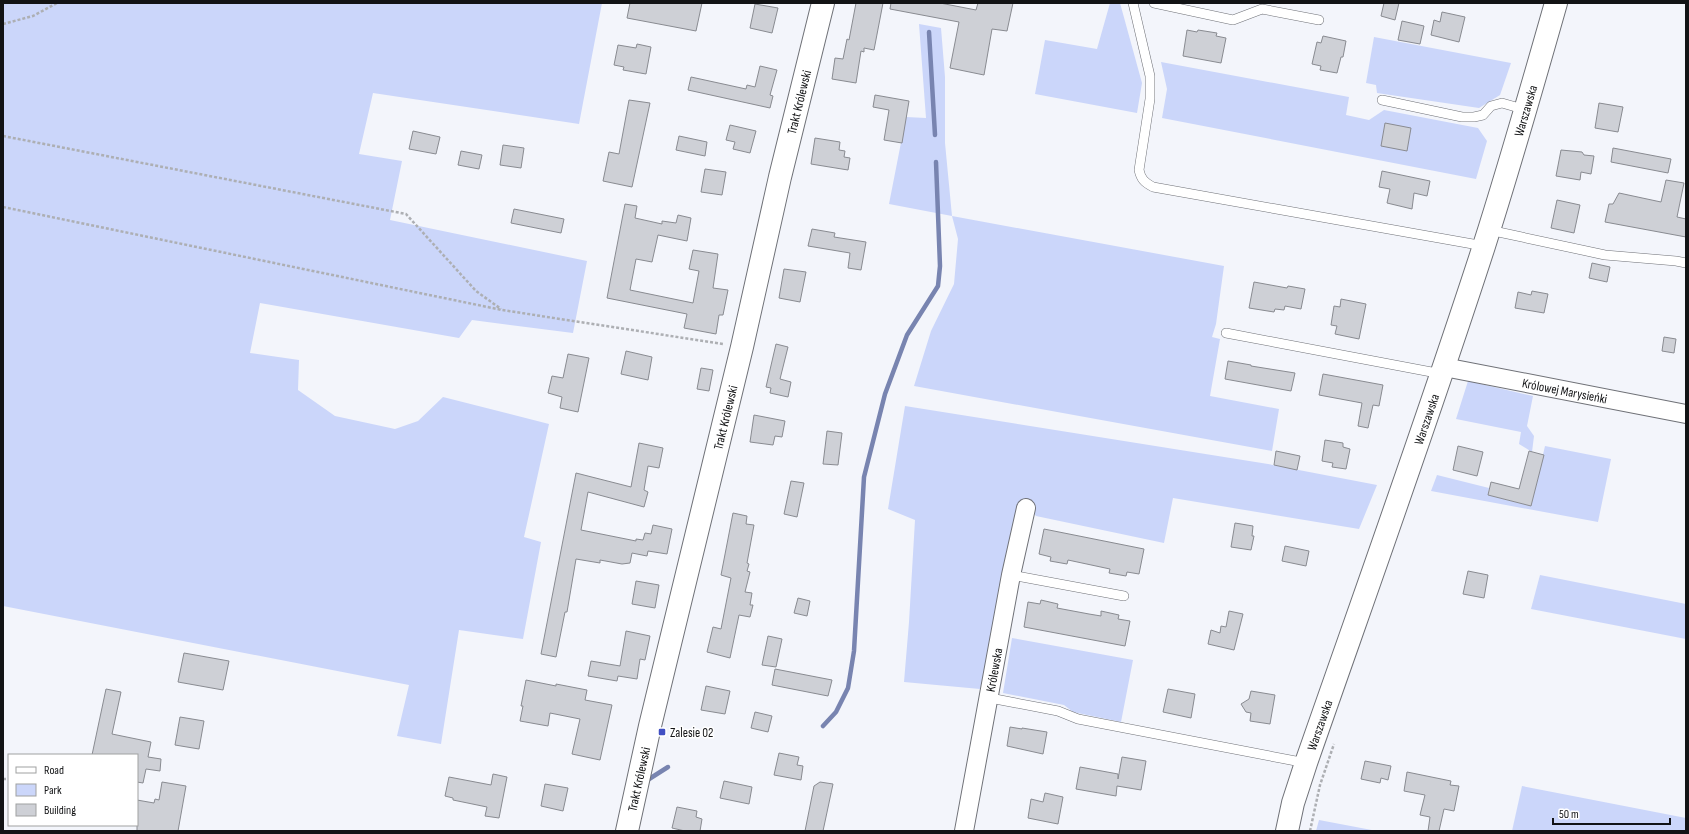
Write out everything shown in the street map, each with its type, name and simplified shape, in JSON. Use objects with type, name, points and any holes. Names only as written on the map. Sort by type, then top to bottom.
[{"type":"street","name":"Trakt Królewski","points":[[627,831],[650,726],[742,347],[780,177],[822,3]]},
{"type":"street","name":"Warszawska","points":[[1287,831],[1293,803],[1306,763],[1443,370],[1487,238],[1526,110],[1556,3]]},
{"type":"street","name":"Królowej Marysieńki","points":[[1443,370],[1686,414]]},
{"type":"street","name":"Królewska","points":[[964,831],[990,698],[1011,575],[1026,508]]},
{"type":"lane","points":[[1133,3],[1150,76],[1150,99],[1139,170],[1141,178],[1144,182],[1153,187],[1605,255],[1686,263]]},
{"type":"lane","points":[[1154,3],[1233,20],[1262,8],[1319,20]]},
{"type":"lane","points":[[1382,100],[1462,117],[1482,115],[1491,106],[1502,103],[1526,110]]},
{"type":"lane","points":[[1226,334],[1443,370]]},
{"type":"lane","points":[[1011,575],[1124,596]]},
{"type":"lane","points":[[990,698],[1058,711],[1078,719],[1306,763]]},
{"type":"path","points":[[3,24],[34,16],[57,3]]},
{"type":"path","points":[[3,136],[406,214],[476,291],[502,310]]},
{"type":"path","points":[[3,207],[502,310],[742,347]]},
{"type":"green space","points":[[3,3],[602,3],[579,124],[373,93],[359,154],[402,161],[390,220],[587,261],[573,333],[472,320],[459,338],[260,303],[250,353],[299,360],[298,390],[335,416],[395,429],[418,421],[443,397],[549,424],[524,537],[541,542],[523,639],[459,630],[441,744],[397,736],[409,685],[3,606]]},
{"type":"green space","points":[[1110,3],[1120,3],[1142,83],[1137,113],[1035,94],[1045,40],[1097,49]]},
{"type":"green space","points":[[919,24],[941,28],[945,77],[945,143],[952,216],[889,204],[906,117],[926,118]]},
{"type":"green space","points":[[1374,37],[1511,63],[1500,95],[1479,108],[1377,93],[1376,85],[1366,83]]},
{"type":"green space","points":[[1161,62],[1349,97],[1346,115],[1369,120],[1384,110],[1478,128],[1487,141],[1476,179],[1162,118],[1167,89]]},
{"type":"green space","points":[[952,216],[1224,266],[1216,324],[1212,337],[1220,339],[1210,396],[1279,409],[1272,451],[914,386],[931,331],[954,284],[958,239]]},
{"type":"green space","points":[[1468,381],[1533,396],[1527,426],[1534,436],[1532,452],[1519,444],[1521,432],[1456,419]]},
{"type":"green space","points":[[905,406],[1268,464],[1377,485],[1359,529],[1173,498],[1164,543],[1036,516],[1025,501],[980,689],[904,682],[915,520],[888,509]]},
{"type":"green space","points":[[1545,446],[1611,459],[1598,522],[1431,491],[1437,475],[1489,488],[1488,495],[1531,506]]},
{"type":"green space","points":[[1540,575],[1686,604],[1686,639],[1531,609]]},
{"type":"green space","points":[[1012,638],[1133,660],[1121,722],[1073,712],[1064,705],[1003,693]]},
{"type":"green space","points":[[1522,786],[1686,818],[1686,831],[1512,831]]},
{"type":"green space","points":[[1319,820],[1377,831],[1316,831]]},
{"type":"building","points":[[630,3],[702,3],[696,31],[627,18]]},
{"type":"building","points":[[856,3],[883,3],[874,50],[864,48],[864,52],[861,51],[856,83],[832,79],[835,58],[843,59],[847,39],[849,40]]},
{"type":"building","points":[[891,3],[940,3],[976,10],[978,3],[1013,3],[1007,31],[992,29],[984,75],[950,68],[959,22],[890,9]]},
{"type":"building","points":[[1384,3],[1399,3],[1395,20],[1381,16]]},
{"type":"building","points":[[755,4],[778,8],[772,33],[750,28]]},
{"type":"building","points":[[1442,12],[1465,17],[1459,42],[1431,35],[1434,20],[1440,22]]},
{"type":"building","points":[[1402,21],[1424,26],[1420,44],[1398,40]]},
{"type":"building","points":[[1187,30],[1217,33],[1216,36],[1226,38],[1221,63],[1183,56]]},
{"type":"building","points":[[1323,36],[1346,41],[1343,57],[1341,57],[1337,73],[1320,70],[1321,66],[1312,64],[1317,42],[1321,43]]},
{"type":"building","points":[[637,44],[651,47],[646,74],[623,70],[624,67],[614,65],[618,45],[636,48]]},
{"type":"building","points":[[760,66],[777,70],[770,95],[773,96],[770,108],[688,90],[691,77],[746,89],[747,85],[755,87]]},
{"type":"building","points":[[875,95],[909,101],[902,143],[884,140],[889,110],[873,107]]},
{"type":"building","points":[[629,100],[650,103],[632,187],[603,181],[609,152],[619,154]]},
{"type":"building","points":[[1599,103],[1623,107],[1618,132],[1595,128]]},
{"type":"building","points":[[1385,123],[1411,128],[1407,151],[1381,146]]},
{"type":"building","points":[[730,125],[756,131],[750,153],[733,149],[735,142],[726,140]]},
{"type":"building","points":[[413,131],[440,137],[436,154],[409,149]]},
{"type":"building","points":[[679,136],[707,142],[705,156],[676,150]]},
{"type":"building","points":[[815,138],[840,142],[839,150],[845,151],[844,157],[850,158],[848,170],[811,164]]},
{"type":"building","points":[[503,145],[524,148],[521,168],[500,165]]},
{"type":"building","points":[[1613,148],[1671,159],[1668,173],[1611,162]]},
{"type":"building","points":[[1561,150],[1582,152],[1584,155],[1594,156],[1591,174],[1581,172],[1580,180],[1556,176]]},
{"type":"building","points":[[461,151],[482,155],[479,169],[458,165]]},
{"type":"building","points":[[705,169],[726,172],[722,195],[701,192]]},
{"type":"building","points":[[1382,171],[1430,181],[1427,196],[1414,193],[1412,209],[1387,203],[1390,189],[1379,187]]},
{"type":"building","points":[[1666,180],[1684,183],[1677,217],[1686,219],[1686,237],[1605,222],[1609,204],[1613,204],[1619,193],[1661,202]]},
{"type":"building","points":[[1557,200],[1580,205],[1574,233],[1551,228]]},
{"type":"building","points":[[625,204],[637,206],[635,218],[662,224],[662,221],[676,223],[678,215],[691,218],[687,241],[658,235],[652,262],[636,259],[630,290],[693,303],[699,271],[689,269],[693,250],[718,254],[713,288],[728,290],[723,315],[719,315],[716,334],[684,328],[687,314],[607,298]]},
{"type":"building","points":[[514,209],[564,219],[561,233],[511,223]]},
{"type":"building","points":[[812,229],[835,233],[834,237],[866,242],[861,270],[848,268],[850,253],[808,246]]},
{"type":"building","points":[[1592,263],[1610,267],[1607,282],[1589,278]]},
{"type":"building","points":[[784,269],[806,272],[800,302],[779,298]]},
{"type":"building","points":[[1254,282],[1287,288],[1288,286],[1305,289],[1301,309],[1285,306],[1284,310],[1275,309],[1274,312],[1249,308]]},
{"type":"building","points":[[1532,291],[1548,294],[1544,313],[1515,308],[1518,292],[1531,295]]},
{"type":"building","points":[[1341,299],[1366,304],[1359,339],[1335,334],[1337,326],[1331,325],[1334,306],[1340,307]]},
{"type":"building","points":[[1664,337],[1676,339],[1674,353],[1662,351]]},
{"type":"building","points":[[776,344],[788,347],[780,379],[791,382],[788,397],[770,393],[771,388],[766,387]]},
{"type":"building","points":[[626,351],[652,357],[648,380],[621,374]]},
{"type":"building","points":[[568,354],[589,358],[578,412],[560,408],[562,397],[548,393],[552,376],[563,378]]},
{"type":"building","points":[[1228,361],[1295,373],[1291,391],[1225,379]]},
{"type":"building","points":[[701,368],[713,370],[709,391],[697,389]]},
{"type":"building","points":[[1323,374],[1383,385],[1379,406],[1373,405],[1368,428],[1358,426],[1362,403],[1319,395]]},
{"type":"building","points":[[754,415],[785,421],[782,437],[775,436],[773,445],[750,442]]},
{"type":"building","points":[[827,431],[842,433],[838,465],[823,464]]},
{"type":"building","points":[[1325,440],[1343,443],[1343,447],[1350,449],[1346,469],[1332,467],[1333,463],[1322,461]]},
{"type":"building","points":[[639,443],[663,448],[659,468],[648,466],[644,490],[648,492],[644,507],[588,492],[581,530],[636,541],[636,539],[643,540],[645,533],[651,534],[653,525],[672,529],[667,554],[648,551],[647,556],[632,553],[630,563],[622,564],[600,560],[600,563],[576,559],[567,612],[565,612],[556,657],[541,654],[576,473],[631,487]]},
{"type":"building","points":[[1458,446],[1483,452],[1477,476],[1453,470]]},
{"type":"building","points":[[1276,451],[1300,456],[1297,470],[1274,465]]},
{"type":"building","points":[[1529,451],[1544,455],[1531,506],[1488,495],[1491,482],[1519,489]]},
{"type":"building","points":[[791,481],[804,483],[797,517],[784,514]]},
{"type":"building","points":[[733,513],[747,516],[746,524],[754,525],[747,563],[749,564],[747,571],[750,572],[745,592],[752,593],[750,605],[753,605],[750,617],[739,615],[730,658],[707,652],[713,627],[721,629],[731,578],[721,575]]},
{"type":"building","points":[[1235,523],[1253,526],[1252,536],[1254,536],[1251,550],[1231,547]]},
{"type":"building","points":[[1044,529],[1144,549],[1139,574],[1127,572],[1126,576],[1109,573],[1110,569],[1068,560],[1067,564],[1050,561],[1051,557],[1039,554]]},
{"type":"building","points":[[1285,546],[1309,551],[1306,566],[1282,561]]},
{"type":"building","points":[[1468,571],[1488,575],[1484,598],[1463,594]]},
{"type":"building","points":[[636,581],[659,585],[655,608],[632,604]]},
{"type":"building","points":[[798,598],[810,601],[807,616],[794,613]]},
{"type":"building","points":[[1041,600],[1058,604],[1057,608],[1101,616],[1101,611],[1119,615],[1118,619],[1130,621],[1125,646],[1024,627],[1028,602],[1040,604]]},
{"type":"building","points":[[1229,611],[1243,614],[1234,650],[1208,644],[1211,630],[1220,633],[1221,626],[1226,627]]},
{"type":"building","points":[[626,631],[650,636],[645,660],[640,659],[637,679],[618,676],[617,681],[588,676],[591,661],[620,666]]},
{"type":"building","points":[[768,636],[782,639],[776,667],[762,665]]},
{"type":"building","points":[[184,653],[229,661],[223,690],[178,682]]},
{"type":"building","points":[[775,669],[832,680],[828,696],[772,685]]},
{"type":"building","points":[[526,680],[587,690],[585,700],[612,705],[600,760],[572,754],[580,719],[550,713],[548,726],[520,721]]},
{"type":"building","points":[[706,686],[730,691],[725,714],[701,710]]},
{"type":"building","points":[[106,689],[121,692],[112,734],[151,742],[148,757],[161,759],[160,771],[146,769],[143,783],[138,782],[138,754],[92,754]]},
{"type":"building","points":[[1168,689],[1195,694],[1191,718],[1163,712]]},
{"type":"building","points":[[1251,691],[1275,695],[1270,724],[1250,721],[1251,713],[1246,712],[1241,704],[1249,699]]},
{"type":"building","points":[[755,712],[772,716],[768,732],[751,728]]},
{"type":"building","points":[[180,717],[204,721],[199,749],[175,745]]},
{"type":"building","points":[[1010,727],[1047,732],[1043,754],[1007,746]]},
{"type":"building","points":[[779,753],[799,757],[797,765],[803,766],[801,780],[774,775]]},
{"type":"building","points":[[1122,757],[1146,761],[1141,790],[1117,786],[1116,796],[1076,789],[1080,767],[1118,774],[1118,779]]},
{"type":"building","points":[[1365,761],[1391,766],[1388,780],[1381,778],[1380,783],[1361,779]]},
{"type":"building","points":[[1407,772],[1451,781],[1450,785],[1459,786],[1454,811],[1444,809],[1439,831],[1428,831],[1430,817],[1420,815],[1425,795],[1404,791]]},
{"type":"building","points":[[493,774],[507,777],[499,818],[485,816],[487,807],[453,800],[453,798],[445,796],[449,777],[491,785]]},
{"type":"building","points":[[724,781],[752,787],[749,804],[720,798]]},
{"type":"building","points":[[162,782],[186,786],[178,831],[137,831],[138,800],[154,803],[155,799],[159,800]]},
{"type":"building","points":[[820,782],[833,784],[823,831],[805,831],[814,786]]},
{"type":"building","points":[[545,784],[568,788],[563,811],[541,806]]},
{"type":"building","points":[[1045,793],[1063,797],[1058,824],[1028,818],[1031,799],[1043,802]]},
{"type":"building","points":[[677,807],[697,811],[696,817],[702,819],[700,831],[685,831],[672,828]]},
{"type":"waterway","points":[[929,32],[935,135]]},
{"type":"waterway","points":[[823,726],[836,712],[848,688],[854,651],[864,477],[885,394],[907,335],[938,286],[940,266],[936,162]]},
{"type":"waterway","points":[[646,781],[668,767]]},
{"type":"place","name":"Zalesie 02","points":[[662,732]]}]
